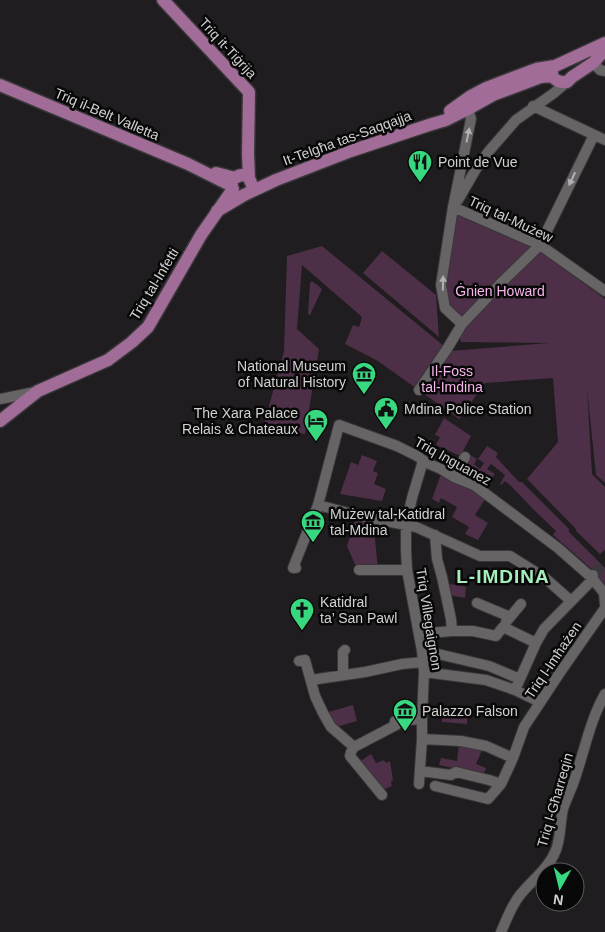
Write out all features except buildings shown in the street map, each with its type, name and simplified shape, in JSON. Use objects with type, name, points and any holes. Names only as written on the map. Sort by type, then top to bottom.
[{"type":"main road","name":"Triq it-Tiġrija","points":[[163,0],[249,92],[248,154],[242,184]]},
{"type":"main road","points":[[560,66],[605,44]]},
{"type":"main road","points":[[560,66],[558,82],[569,79],[593,63],[605,50]]},
{"type":"main road","points":[[560,66],[593,63]]},
{"type":"main road","points":[[560,66],[568,65],[570,68],[569,79]]},
{"type":"main road","name":"It-Telgħa tas-Saqqajja","points":[[242,184],[264,176],[276,180],[352,151],[429,124],[446,120],[468,110],[493,94],[541,77],[560,66]]},
{"type":"main road","name":"It-Telgħa tas-Saqqajja","points":[[429,124],[486,88],[536,69],[560,66]]},
{"type":"main road","name":"Triq il-Belt Valletta","points":[[0,86],[202,170],[242,184]]},
{"type":"main road","name":"Triq tal-Infetti","points":[[0,421],[38,391],[108,360],[148,327],[200,235],[217,211],[242,184]]},
{"type":"street","points":[[593,63],[600,70],[605,71]]},
{"type":"street","points":[[453,208],[476,169],[516,120],[533,106],[554,93],[569,79]]},
{"type":"street","points":[[533,106],[605,140]]},
{"type":"street","points":[[462,324],[446,308],[441,285],[453,208],[471,119],[468,110]]},
{"type":"street","points":[[419,390],[448,349],[462,324],[540,245],[594,135]]},
{"type":"street","name":"Triq tal-Mużew","points":[[453,208],[540,245],[605,292]]},
{"type":"street","points":[[0,399],[38,391]]},
{"type":"street","name":"Triq Inguanez","points":[[318,505],[339,425],[388,442],[454,477],[474,485],[593,576],[604,593],[605,606]]},
{"type":"street","points":[[454,477],[465,458]]},
{"type":"street","name":"Triq Villegaignon","points":[[419,784],[424,667],[429,652],[419,634],[407,570],[406,526],[423,461]]},
{"type":"street","points":[[296,568],[293,568],[318,505],[416,527],[480,556],[510,556],[545,578],[571,600]]},
{"type":"street","points":[[435,535],[436,559],[448,602],[452,631]]},
{"type":"street","points":[[360,570],[407,570]]},
{"type":"street","points":[[514,690],[544,629],[593,576]]},
{"type":"street","points":[[477,603],[510,617]]},
{"type":"street","points":[[419,634],[473,631],[496,636],[521,604]]},
{"type":"street","name":"Triq l-Imħażen","points":[[501,784],[524,728],[605,606]]},
{"type":"street","points":[[503,627],[536,643]]},
{"type":"street","points":[[343,674],[343,652],[345,650]]},
{"type":"street","points":[[429,652],[489,666],[520,678]]},
{"type":"street","points":[[299,661],[305,660],[315,696],[331,727],[354,747]]},
{"type":"street","points":[[311,680],[402,664],[486,680],[540,702]]},
{"type":"street","name":"Triq l-Għarreqin","points":[[502,932],[517,900],[556,852],[566,800],[595,716],[605,694]]},
{"type":"street","points":[[382,795],[350,756],[351,752],[354,747],[396,725],[395,721],[422,719]]},
{"type":"street","points":[[422,739],[461,741],[486,746],[513,758]]},
{"type":"street","points":[[420,771],[451,775],[456,772],[501,784],[488,799],[435,786]]},
{"type":"green space","points":[[455,211],[541,252],[605,299],[605,483],[596,475],[587,389],[592,474],[605,487],[605,550],[600,554],[527,479],[558,442],[553,378],[485,383],[459,419],[378,361],[345,344],[353,325],[359,327],[362,317],[302,265],[297,329],[319,349],[305,434],[263,428],[284,351],[287,256],[322,246],[450,351],[549,343],[461,342],[445,286]]},
{"type":"green space","points":[[382,251],[436,295],[439,337],[363,273]]},
{"type":"green space","points":[[312,281],[322,289],[310,315],[308,314],[310,283]]},
{"type":"green space","points":[[444,418],[471,436],[463,451],[477,459],[474,464],[480,469],[484,463],[478,459],[487,446],[498,453],[496,457],[519,482],[522,482],[569,529],[569,532],[605,568],[605,584],[594,571],[553,535],[556,531],[511,486],[505,481],[500,484],[505,475],[491,464],[487,469],[495,474],[492,478],[484,472],[476,484],[458,476],[467,459],[436,445],[440,437],[435,435]]},
{"type":"green space","points":[[362,455],[377,461],[373,471],[378,473],[374,484],[386,489],[382,501],[340,494],[351,462],[358,465]]},
{"type":"green space","points":[[441,474],[487,496],[475,515],[488,523],[478,540],[465,534],[469,527],[452,517],[457,507],[441,498],[439,503],[432,499]]},
{"type":"green space","points":[[356,517],[373,520],[378,569],[357,569],[347,546]]},
{"type":"green space","points":[[446,584],[466,587],[465,598],[449,595]]},
{"type":"green space","points":[[353,705],[357,721],[336,727],[325,713]]},
{"type":"green space","points":[[443,707],[468,708],[467,724],[442,722]]},
{"type":"green space","points":[[459,744],[483,748],[476,764],[486,768],[483,775],[439,765],[441,758],[457,761]]},
{"type":"green space","points":[[371,754],[376,763],[384,760],[386,763],[390,761],[392,786],[381,791],[358,763]]},
{"type":"tunnel","points":[[594,573],[605,565]]},
{"type":"tunnel","points":[[428,651],[438,654]]},
{"type":"place","name":"Point de Vue","points":[[420,183]]},
{"type":"place","name":"National Museum of Natural History","points":[[364,395]]},
{"type":"place","name":"Mdina Police Station","points":[[386,430]]},
{"type":"place","name":"The Xara Palace Relais & Chateaux","points":[[316,442]]},
{"type":"place","name":"Mużew tal-Katidral tal-Mdina","points":[[313,543]]},
{"type":"place","name":"Katidral ta’ San Pawl","points":[[302,631]]},
{"type":"place","name":"Palazzo Falson","points":[[405,732]]},
{"type":"district","name":"L-IMDINA","points":[[503,576]]},
{"type":"park label","name":"Ġnien Howard","points":[[500,291]]},
{"type":"park label","name":"Il-Foss tal-Imdina","points":[[452,380]]}]
